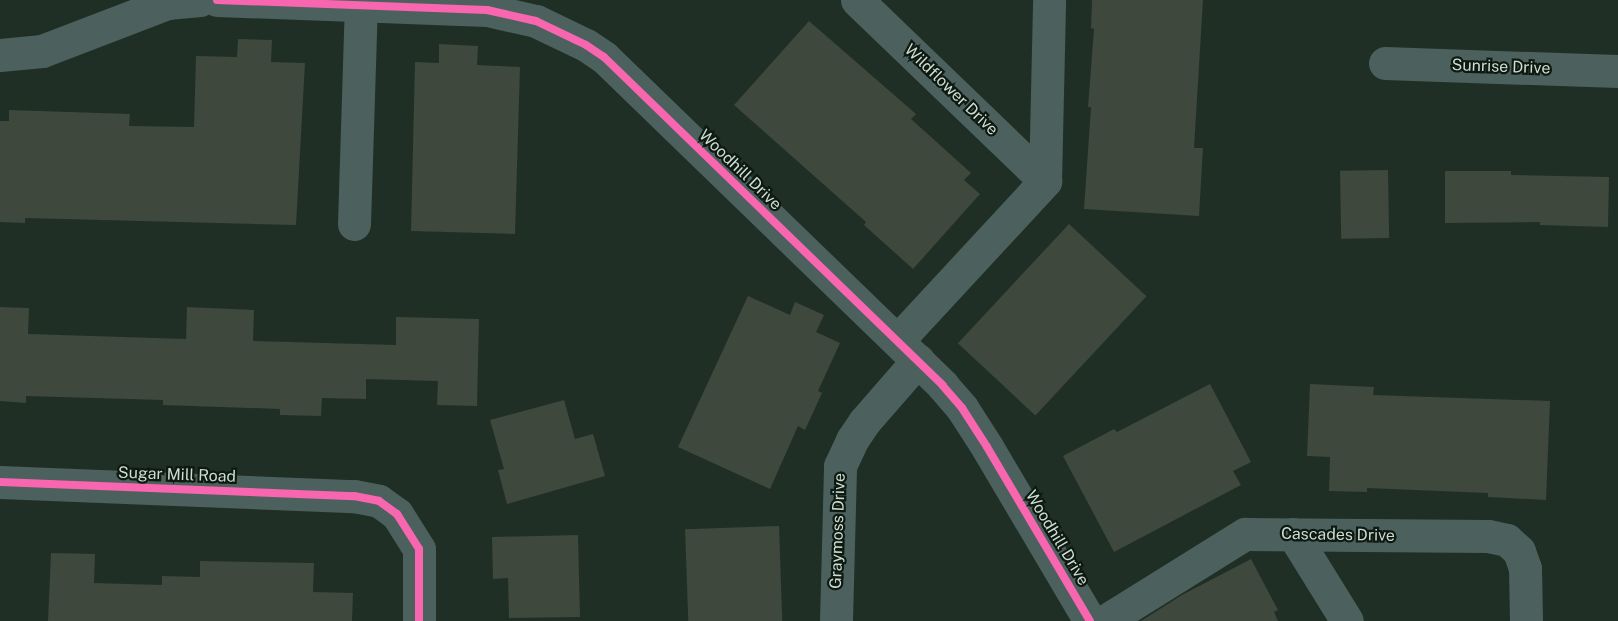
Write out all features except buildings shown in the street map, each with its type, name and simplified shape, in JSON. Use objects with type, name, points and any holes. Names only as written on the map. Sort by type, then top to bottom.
[{"type":"street","points":[[0,55],[42,51],[167,3],[200,0]]},
{"type":"street","name":"Woodhill Drive","points":[[217,0],[512,14],[536,21],[586,45],[604,57],[908,350],[962,408],[1090,621]]},
{"type":"street","name":"Wildflower Drive","points":[[857,0],[1045,181]]},
{"type":"street","points":[[908,350],[1045,181],[1049,0]]},
{"type":"street","points":[[354,224],[361,6]]},
{"type":"street","name":"Sunrise Drive","points":[[1385,63],[1618,71]]},
{"type":"street","name":"Graymoss Drive","points":[[837,619],[840,466],[852,440],[908,350]]},
{"type":"street","name":"Sugar Mill Road","points":[[0,482],[354,496],[379,501],[398,514],[419,549],[420,621]]},
{"type":"street","name":"Cascades Drive","points":[[1105,621],[1245,534],[1488,536],[1507,540],[1519,551],[1526,568],[1526,621]]},
{"type":"street","points":[[1293,534],[1347,621]]},
{"type":"cycle path","points":[[217,0],[487,10],[536,21],[586,45],[604,57],[943,386],[962,408],[1090,621]]},
{"type":"cycle path","points":[[0,482],[354,496],[379,501],[397,514],[419,549],[419,621]]}]
